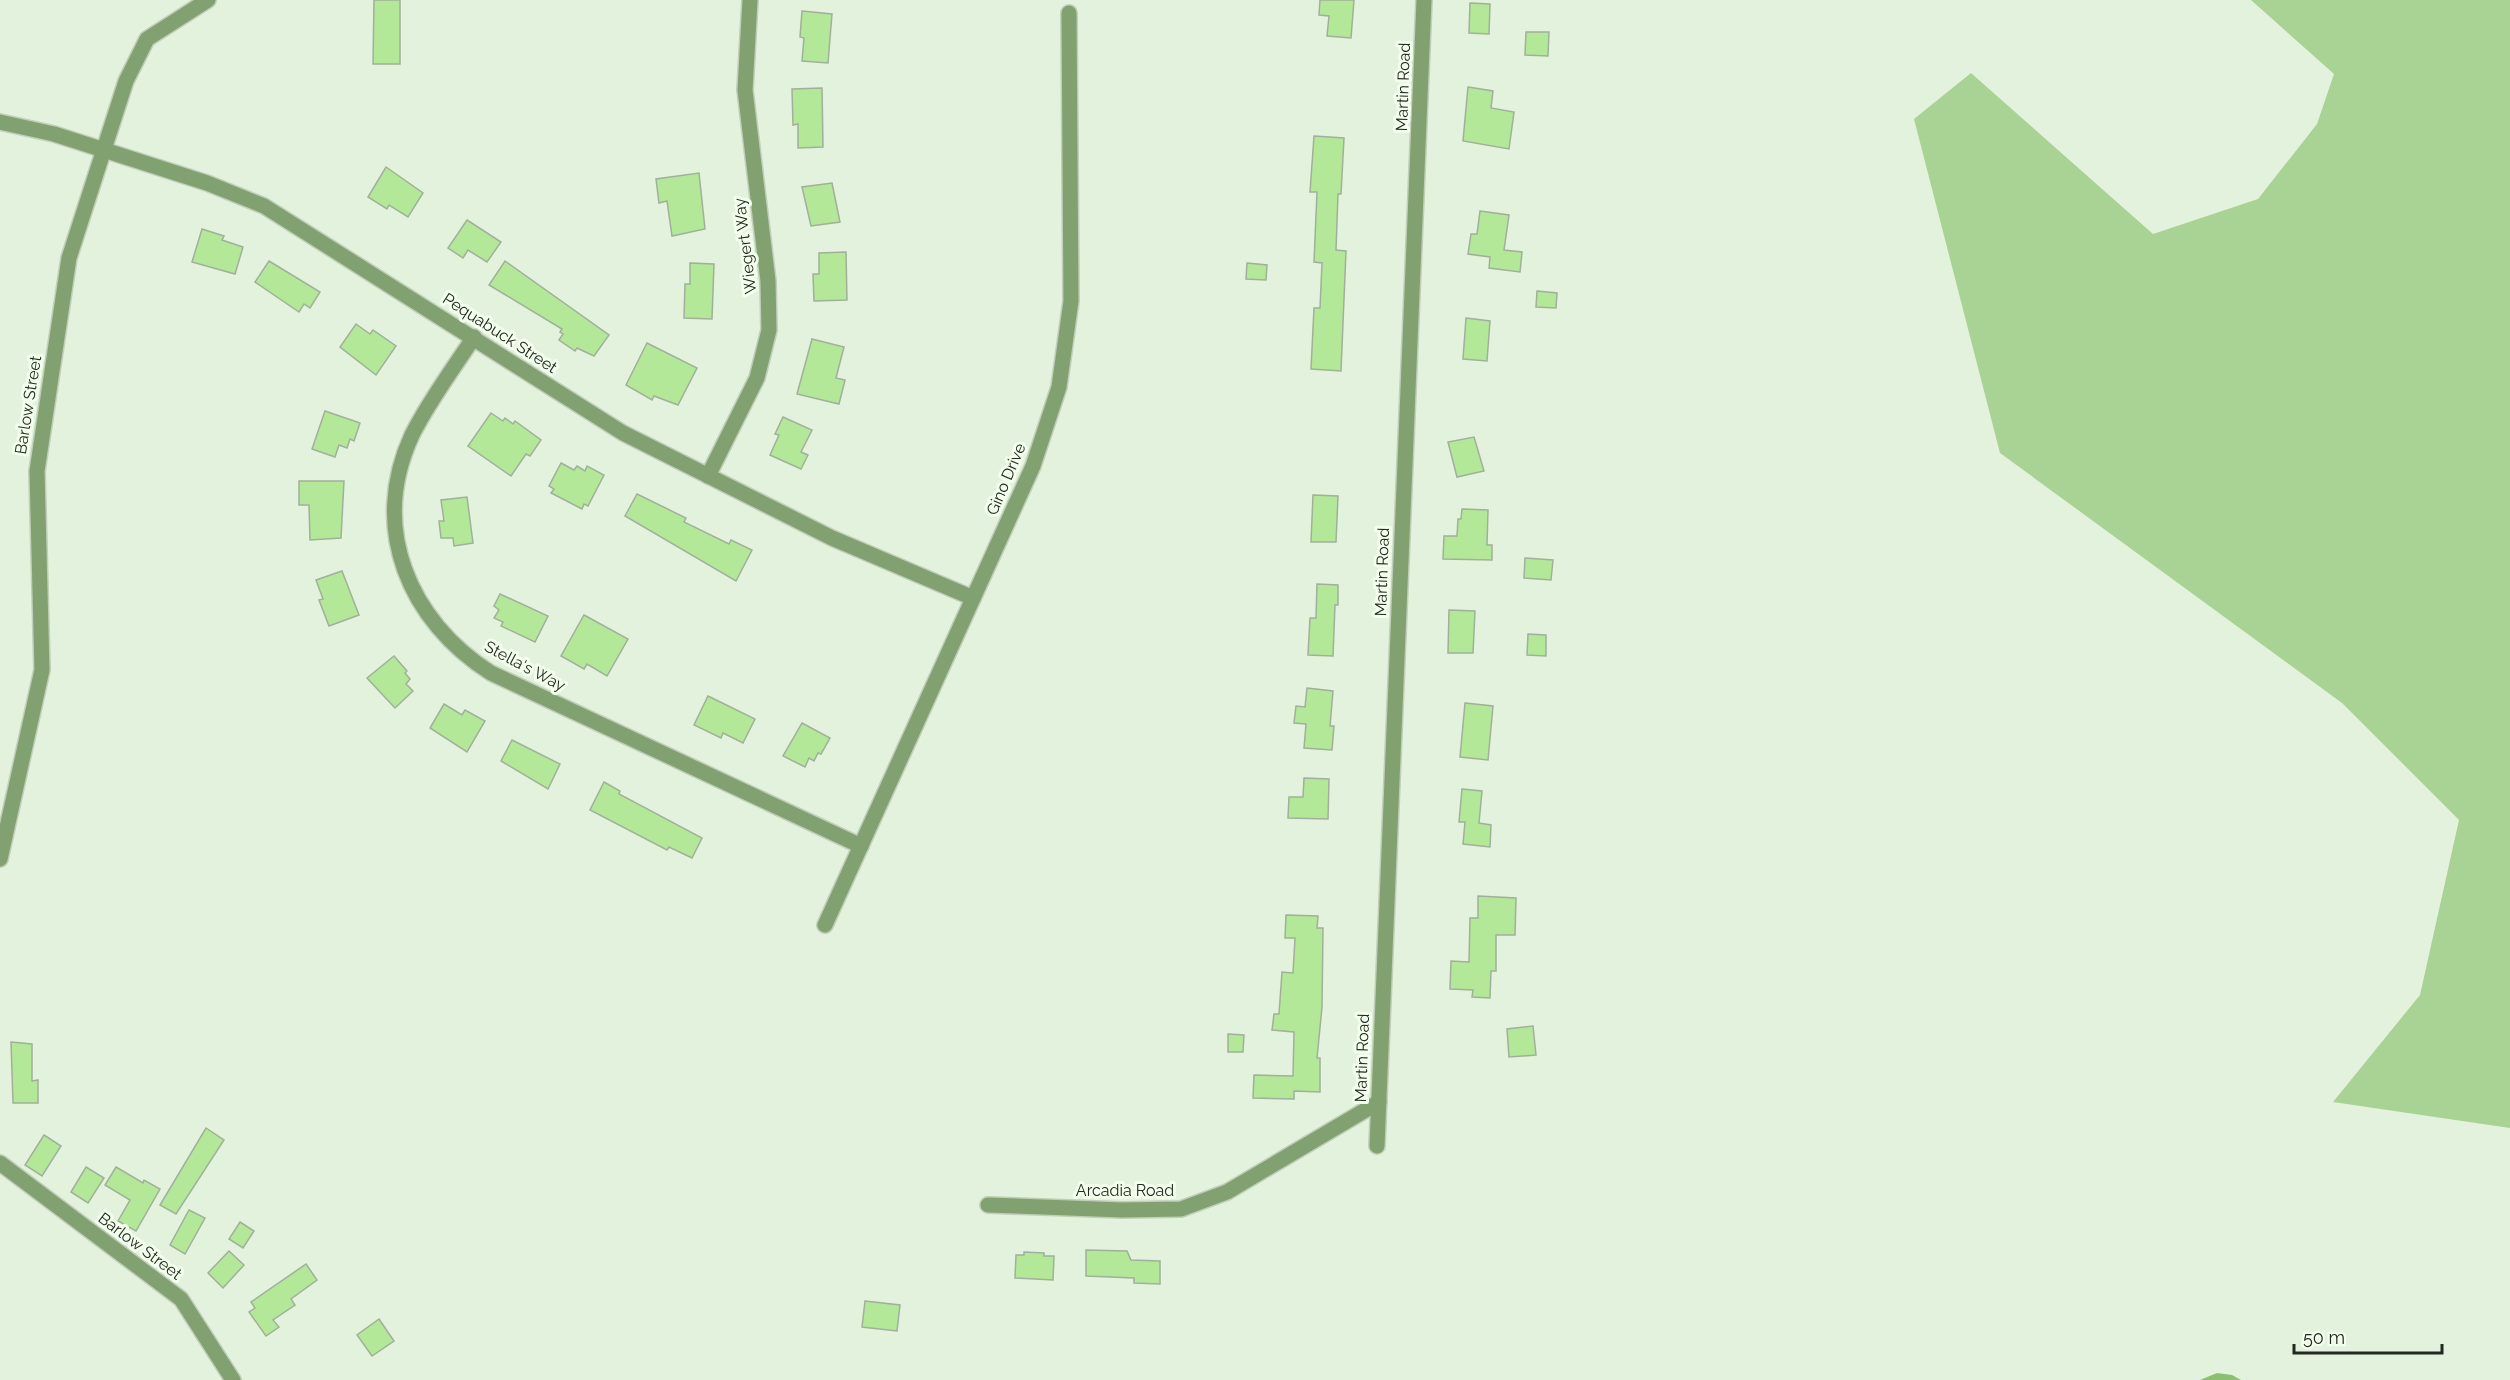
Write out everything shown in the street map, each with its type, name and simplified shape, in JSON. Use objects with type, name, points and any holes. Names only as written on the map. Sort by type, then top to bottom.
[{"type":"street","name":"Barlow Street","points":[[0,859],[42,670],[37,471],[69,258],[126,81],[147,39],[208,0]]},
{"type":"street","name":"Wiegert Way","points":[[708,476],[757,378],[769,330],[768,281],[745,90],[750,0]]},
{"type":"street","name":"Martin Road","points":[[1377,1146],[1424,0]]},
{"type":"street","name":"Gino Drive","points":[[825,925],[1033,466],[1059,387],[1071,301],[1069,13]]},
{"type":"street","name":"Pequabuck Street","points":[[0,122],[37,129],[227,190],[264,206],[623,433],[832,538],[973,598]]},
{"type":"street","name":"Stella's Way","points":[[474,338],[417,426],[399,477],[396,506],[400,552],[409,583],[430,619],[454,645],[491,673],[861,846]]},
{"type":"street","name":"Arcadia Road","points":[[988,1205],[1122,1210],[1181,1209],[1227,1192],[1379,1102]]},
{"type":"street","name":"Barlow Street","points":[[0,1163],[181,1299],[233,1380]]},
{"type":"shaded area","points":[[2251,0],[2510,0],[2510,1128],[2333,1102],[2420,995],[2459,820],[2342,703],[2000,453],[1914,119],[1971,73],[2153,234],[2258,199],[2317,124],[2334,74]]},
{"type":"shaded area","points":[[2217,1373],[2232,1375],[2241,1380],[2200,1380]]},
{"type":"building","points":[[374,0],[400,0],[400,64],[373,64]]},
{"type":"building","points":[[1320,0],[1354,0],[1351,38],[1327,36],[1329,16],[1319,15]]},
{"type":"building","points":[[1470,3],[1490,4],[1489,34],[1469,33]]},
{"type":"building","points":[[802,11],[832,14],[828,63],[802,61],[804,38],[800,37]]},
{"type":"building","points":[[1526,32],[1549,32],[1548,56],[1525,55]]},
{"type":"building","points":[[1468,87],[1493,91],[1491,108],[1514,112],[1509,149],[1463,141]]},
{"type":"building","points":[[822,88],[823,147],[798,148],[798,124],[793,125],[792,89]]},
{"type":"building","points":[[1314,136],[1344,138],[1341,194],[1338,194],[1336,250],[1346,251],[1341,371],[1311,369],[1314,308],[1320,308],[1322,263],[1314,262],[1317,192],[1310,192]]},
{"type":"building","points":[[386,167],[423,193],[408,217],[389,205],[387,209],[368,197]]},
{"type":"building","points":[[699,173],[705,229],[672,236],[667,201],[659,203],[656,179]]},
{"type":"building","points":[[832,183],[840,222],[811,226],[802,187]]},
{"type":"building","points":[[1480,211],[1509,215],[1504,250],[1522,252],[1520,272],[1489,268],[1490,257],[1468,254],[1471,234],[1477,234]]},
{"type":"building","points":[[467,220],[501,242],[487,262],[468,250],[463,258],[448,248]]},
{"type":"building","points":[[202,229],[224,236],[222,240],[243,247],[235,274],[192,262]]},
{"type":"building","points":[[846,252],[847,300],[814,301],[813,274],[819,274],[819,253]]},
{"type":"building","points":[[269,261],[320,292],[310,308],[304,304],[299,312],[255,282]]},
{"type":"building","points":[[505,261],[609,335],[594,356],[577,348],[575,351],[559,340],[563,334],[560,332],[562,329],[489,285]]},
{"type":"building","points":[[690,263],[714,264],[712,319],[684,318],[685,284],[690,284]]},
{"type":"building","points":[[1247,263],[1267,265],[1266,280],[1246,279]]},
{"type":"building","points":[[1537,291],[1557,293],[1556,308],[1536,307]]},
{"type":"building","points":[[1466,318],[1490,321],[1487,361],[1463,359]]},
{"type":"building","points":[[356,324],[370,334],[373,330],[396,346],[376,375],[340,347]]},
{"type":"building","points":[[812,339],[844,347],[836,378],[845,380],[839,404],[797,394]]},
{"type":"building","points":[[647,343],[697,368],[678,405],[654,396],[652,400],[626,385]]},
{"type":"building","points":[[325,411],[360,423],[354,441],[350,439],[347,448],[339,445],[335,457],[312,449]]},
{"type":"building","points":[[491,413],[503,421],[505,418],[513,424],[515,421],[541,440],[530,456],[526,454],[511,476],[468,446]]},
{"type":"building","points":[[783,417],[812,430],[801,452],[808,455],[801,469],[770,455],[779,435],[775,434]]},
{"type":"building","points":[[1474,437],[1484,471],[1457,477],[1448,442]]},
{"type":"building","points":[[561,463],[574,470],[577,466],[585,471],[587,466],[604,475],[588,506],[584,504],[582,509],[551,493],[554,489],[549,486]]},
{"type":"building","points":[[299,481],[344,481],[341,538],[310,540],[309,505],[299,505]]},
{"type":"building","points":[[637,494],[686,518],[684,522],[729,544],[731,540],[752,550],[736,581],[625,516]]},
{"type":"building","points":[[1313,495],[1338,496],[1336,542],[1311,542]]},
{"type":"building","points":[[467,497],[473,543],[454,546],[453,538],[441,538],[439,521],[444,521],[441,500]]},
{"type":"building","points":[[1462,509],[1488,510],[1487,545],[1492,545],[1492,560],[1443,559],[1444,536],[1457,536],[1458,519],[1461,519]]},
{"type":"building","points":[[1525,558],[1553,560],[1551,580],[1524,578]]},
{"type":"building","points":[[342,571],[359,615],[329,626],[319,600],[323,599],[316,580]]},
{"type":"building","points":[[1317,584],[1338,585],[1333,656],[1308,655],[1310,618],[1316,618]]},
{"type":"building","points":[[500,594],[548,616],[535,642],[501,626],[503,622],[494,618],[499,610],[494,606]]},
{"type":"building","points":[[1449,610],[1475,611],[1473,653],[1448,653]]},
{"type":"building","points":[[584,615],[628,639],[607,676],[587,664],[584,669],[561,656]]},
{"type":"building","points":[[1528,634],[1546,635],[1546,656],[1527,655]]},
{"type":"building","points":[[394,656],[407,671],[405,673],[410,679],[406,684],[413,691],[395,708],[367,678]]},
{"type":"building","points":[[1307,688],[1333,691],[1330,726],[1334,726],[1332,750],[1304,748],[1306,724],[1294,723],[1296,706],[1305,707]]},
{"type":"building","points":[[708,696],[755,719],[743,743],[723,733],[721,738],[694,725]]},
{"type":"building","points":[[1465,703],[1493,706],[1488,760],[1460,757]]},
{"type":"building","points":[[444,704],[462,715],[465,710],[485,721],[467,752],[430,728]]},
{"type":"building","points":[[802,723],[830,738],[821,754],[818,753],[814,761],[809,758],[805,767],[783,756]]},
{"type":"building","points":[[512,740],[560,764],[548,789],[501,761]]},
{"type":"building","points":[[1304,778],[1329,779],[1328,819],[1288,818],[1289,797],[1303,797]]},
{"type":"building","points":[[604,782],[620,791],[619,794],[702,838],[692,858],[669,847],[667,850],[590,810]]},
{"type":"building","points":[[1462,789],[1482,791],[1479,823],[1491,825],[1490,847],[1463,844],[1465,822],[1459,822]]},
{"type":"building","points":[[1478,896],[1516,898],[1515,935],[1496,935],[1496,971],[1491,971],[1490,998],[1472,997],[1473,990],[1450,989],[1451,961],[1469,962],[1470,918],[1478,918]]},
{"type":"building","points":[[1286,915],[1318,916],[1317,928],[1323,928],[1322,1007],[1317,1058],[1320,1058],[1320,1092],[1294,1091],[1294,1099],[1253,1098],[1254,1075],[1293,1076],[1294,1032],[1272,1030],[1274,1014],[1279,1014],[1282,972],[1293,973],[1295,938],[1285,938]]},
{"type":"building","points":[[1533,1026],[1536,1055],[1509,1057],[1507,1029]]},
{"type":"building","points":[[1228,1034],[1244,1035],[1243,1052],[1228,1052]]},
{"type":"building","points":[[11,1042],[32,1044],[32,1081],[38,1080],[38,1103],[13,1103]]},
{"type":"building","points":[[206,1128],[224,1140],[176,1214],[160,1205]]},
{"type":"building","points":[[44,1135],[61,1146],[42,1176],[25,1165]]},
{"type":"building","points":[[86,1167],[104,1178],[88,1203],[71,1192]]},
{"type":"building","points":[[116,1167],[143,1183],[144,1180],[160,1189],[136,1231],[118,1221],[130,1200],[105,1185]]},
{"type":"building","points":[[189,1210],[205,1218],[185,1254],[170,1245]]},
{"type":"building","points":[[240,1222],[254,1231],[243,1248],[229,1239]]},
{"type":"building","points":[[1086,1250],[1127,1251],[1131,1260],[1160,1261],[1160,1284],[1134,1283],[1134,1278],[1086,1276]]},
{"type":"building","points":[[229,1251],[244,1265],[223,1288],[208,1273]]},
{"type":"building","points":[[1024,1252],[1054,1256],[1053,1280],[1015,1278],[1016,1255],[1024,1255]]},
{"type":"building","points":[[306,1264],[317,1280],[291,1299],[295,1305],[273,1320],[279,1327],[266,1336],[249,1312],[255,1308],[251,1302]]},
{"type":"building","points":[[865,1301],[900,1305],[897,1331],[862,1327]]},
{"type":"building","points":[[379,1319],[394,1341],[372,1356],[357,1335]]}]
